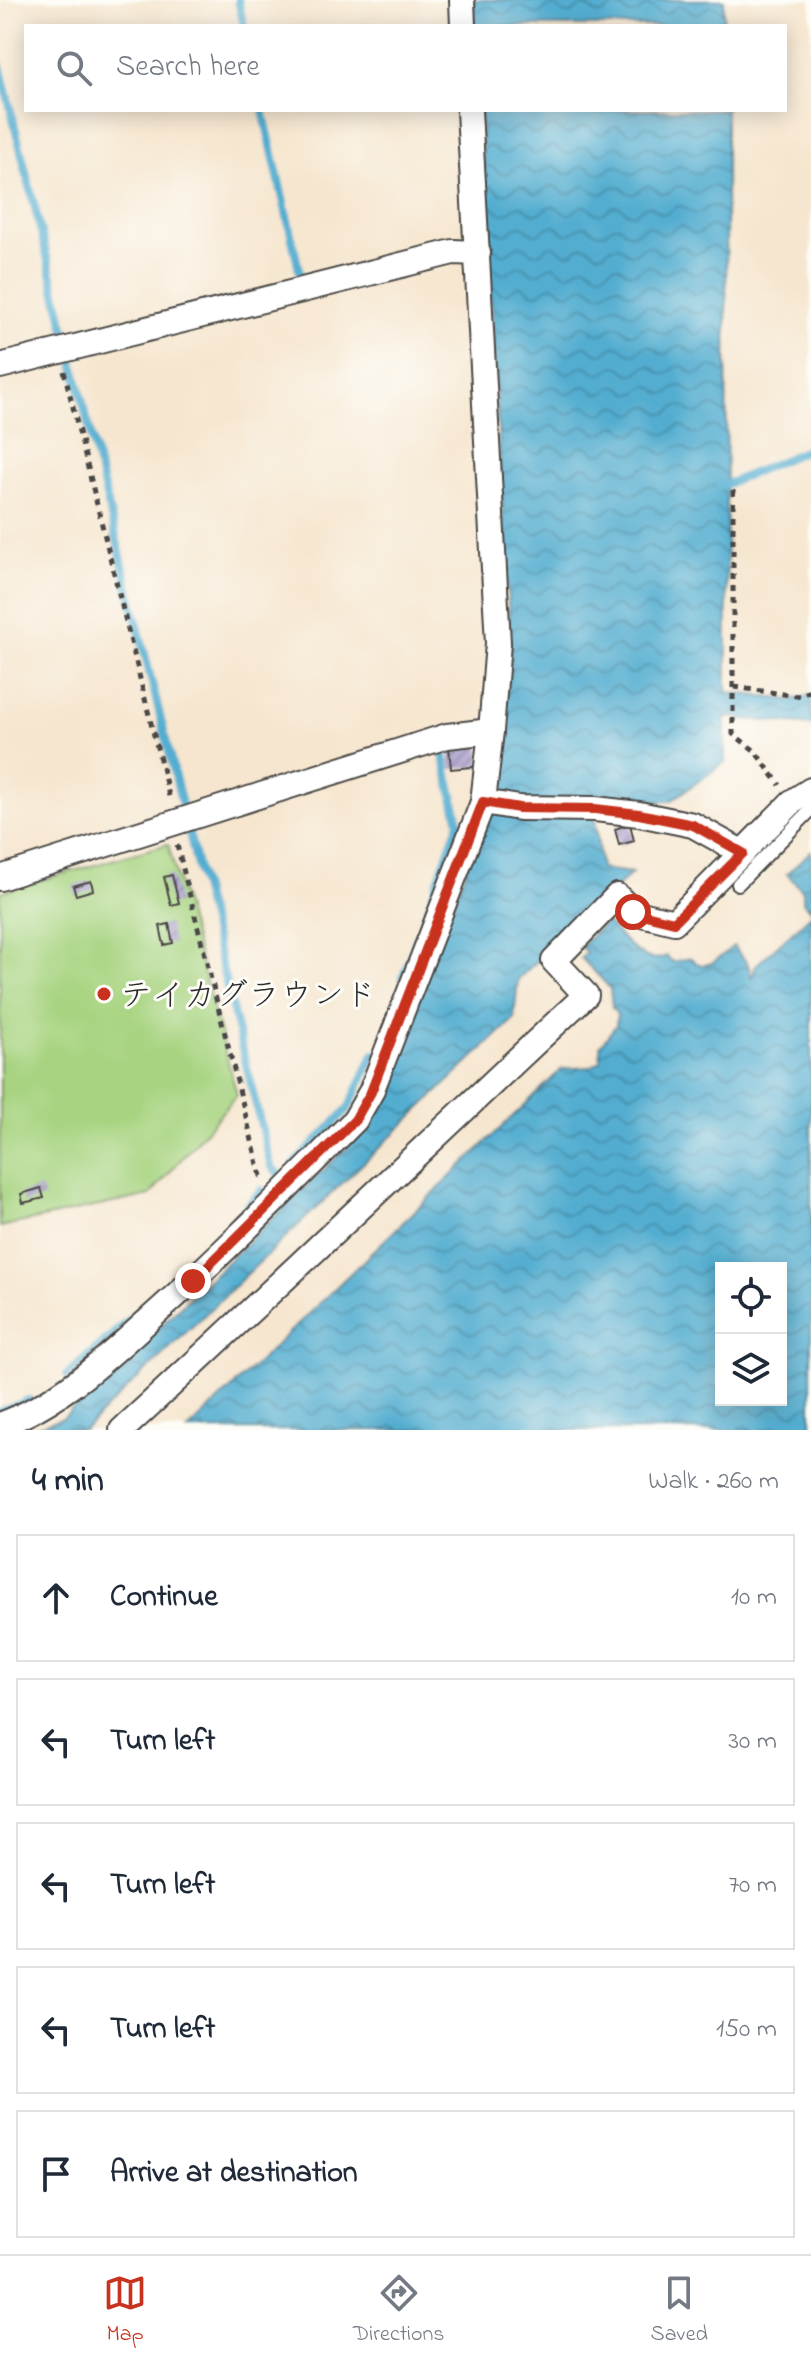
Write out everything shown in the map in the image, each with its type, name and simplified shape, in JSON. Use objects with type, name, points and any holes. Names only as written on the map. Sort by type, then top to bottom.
[{"type":"street","points":[[462,0],[463,24]]},
{"type":"street","points":[[0,1425],[48,1403],[108,1358],[193,1281],[355,1120],[371,1092],[483,802],[498,643],[469,112]]},
{"type":"street","points":[[0,366],[453,252],[478,253]]},
{"type":"street","points":[[0,878],[447,736],[491,731]]},
{"type":"street","points":[[122,1430],[323,1246],[458,1113],[586,995],[554,961],[617,896],[633,912],[674,922],[743,853],[807,797]]},
{"type":"street","points":[[483,802],[519,808],[619,810],[693,825],[743,853]]},
{"type":"lane","points":[[738,884],[807,797]]},
{"type":"path","points":[[67,349],[261,1176],[285,1189]]},
{"type":"path","points":[[733,490],[733,734],[807,797]]},
{"type":"path","points":[[734,690],[797,696],[811,691]]},
{"type":"green space","name":"テイカグラウンド","points":[[168,844],[237,1095],[150,1195],[0,1227],[0,892]]},
{"type":"water","points":[[473,0],[724,0],[724,24],[475,24]]},
{"type":"water","points":[[480,112],[726,112],[727,692],[791,700],[811,695],[811,725],[725,717],[725,762],[671,801],[593,803],[601,869],[632,873],[518,979],[514,1019],[84,1430],[26,1430],[63,1418],[373,1123],[487,812],[504,800],[496,791],[511,657]]},
{"type":"water","points":[[811,851],[811,910],[803,902],[803,891],[787,874]]},
{"type":"water","points":[[811,915],[811,1430],[188,1430],[562,1069],[590,1067],[601,1061],[600,1046],[616,1025],[617,1014],[612,1008],[610,988],[581,958],[586,952],[580,947],[606,922],[634,949],[650,958],[667,956],[672,962],[691,958],[696,963],[707,965],[733,946],[748,964],[752,979],[755,966]]},
{"type":"building","points":[[480,744],[481,766],[451,769],[449,746]]},
{"type":"building","points":[[630,824],[634,841],[619,845],[615,829]]},
{"type":"building","points":[[172,875],[179,903],[171,905],[164,877]]},
{"type":"building","points":[[91,881],[93,890],[76,895],[73,886]]},
{"type":"building","points":[[169,924],[173,943],[164,945],[160,926]]},
{"type":"building","points":[[41,1188],[44,1198],[23,1203],[21,1194]]},
{"type":"waterway","points":[[238,0],[244,24]]},
{"type":"waterway","points":[[0,66],[271,1166],[289,1185]]},
{"type":"waterway","points":[[263,112],[302,283]]},
{"type":"waterway","points":[[720,487],[811,448]]},
{"type":"waterway","points":[[403,977],[459,822],[441,745]]},
{"type":"waterway","points":[[294,1164],[348,1109],[374,1053]]},
{"type":"waterway","points":[[67,1375],[222,1236],[261,1190]]},
{"type":"waterway","points":[[0,1412],[29,1400]]},
{"type":"place","name":"テイカグラウンド","points":[[104,994]]},
{"type":"route","points":[[193,1281],[355,1120],[371,1092],[483,802],[519,808],[619,810],[693,825],[743,853],[674,922],[633,912]]}]
